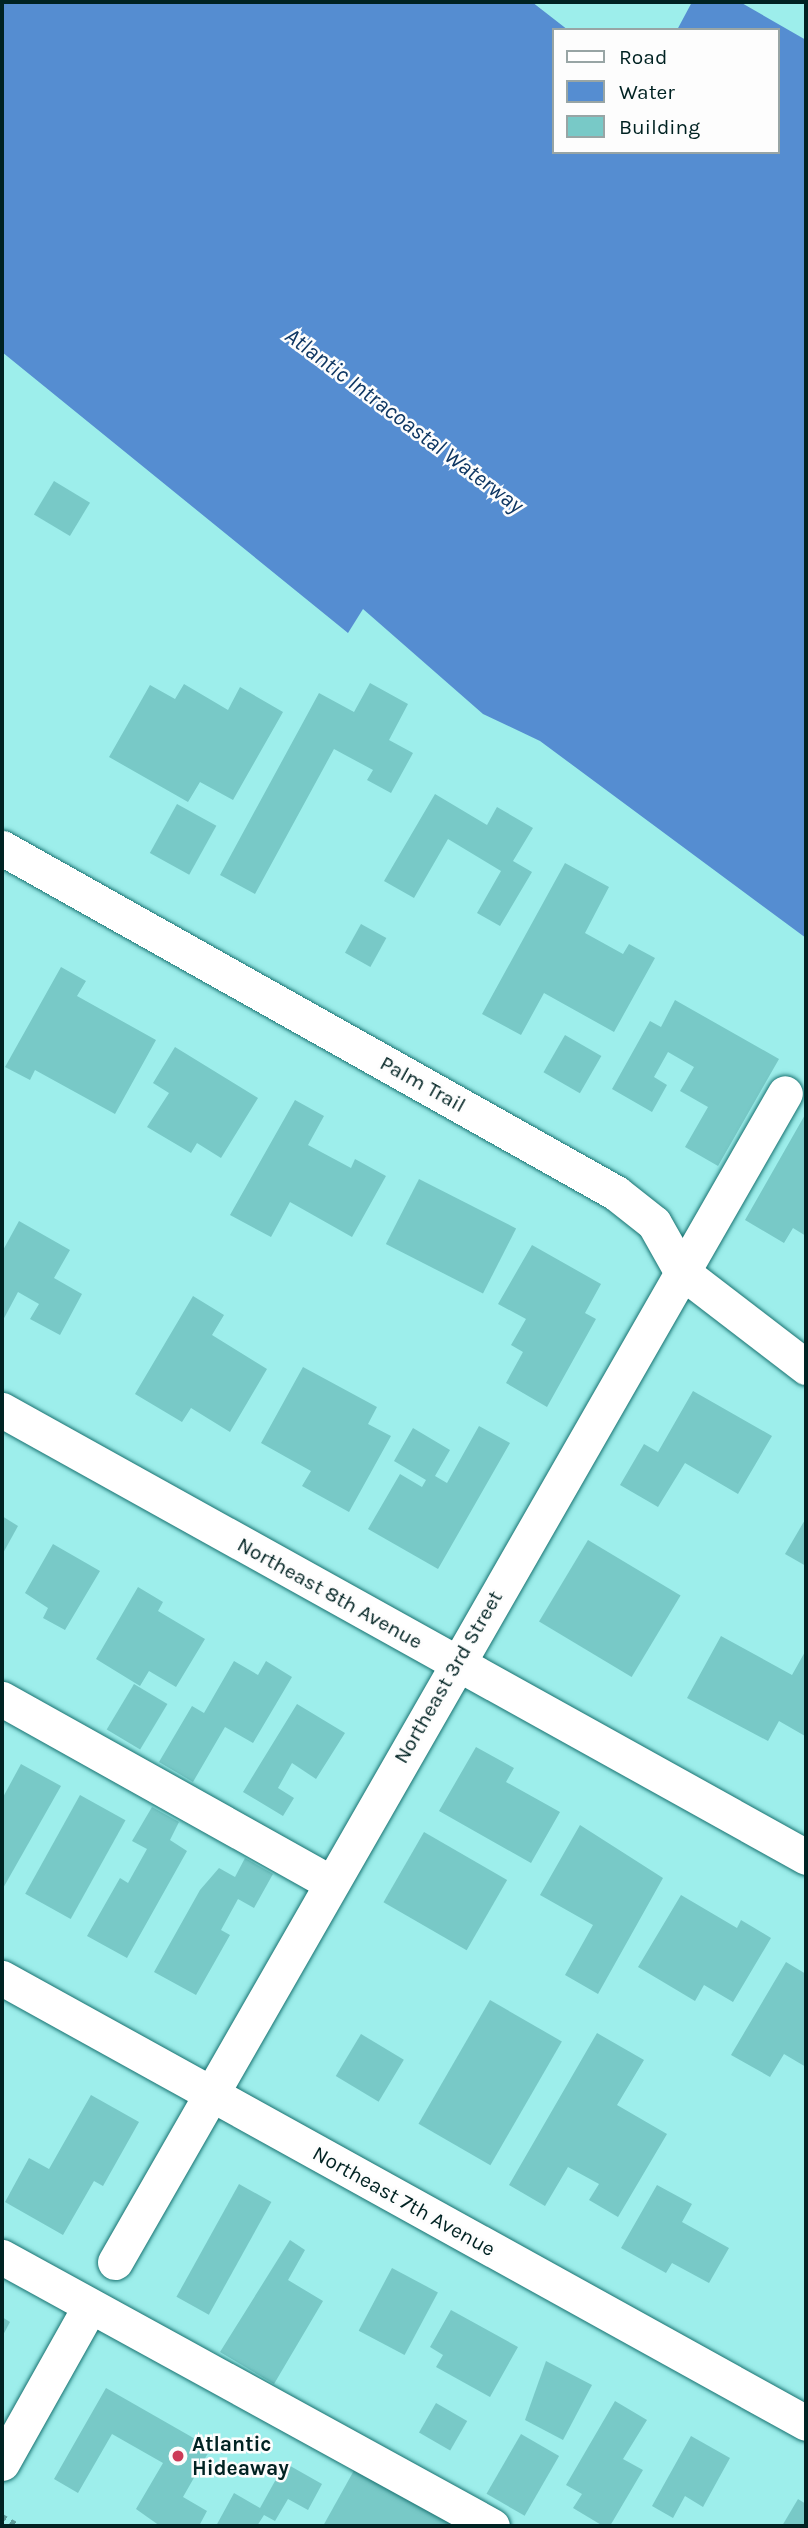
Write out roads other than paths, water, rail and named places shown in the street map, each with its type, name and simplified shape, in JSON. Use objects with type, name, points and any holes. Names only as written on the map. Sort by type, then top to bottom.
[{"type":"street","name":"Palm Trail","points":[[2,848],[616,1193],[654,1223],[681,1271],[806,1367]]},
{"type":"street","name":"Northeast 3rd Street","points":[[114,2262],[785,1093]]},
{"type":"street","name":"Northeast 8th Avenue","points":[[2,1410],[806,1857]]},
{"type":"street","points":[[2,1699],[331,1882]]},
{"type":"street","name":"Northeast 7th Avenue","points":[[2,1978],[806,2423]]},
{"type":"street","points":[[2,2257],[492,2526]]},
{"type":"street","points":[[2,2463],[90,2306]]},
{"type":"water","name":"Atlantic Intracoastal Waterway","points":[[2,2],[532,2],[565,28],[552,28],[552,154],[780,154],[780,28],[678,28],[692,2],[740,2],[806,40],[806,938],[540,741],[483,714],[363,609],[348,633],[2,352]]},
{"type":"place","name":"Atlantic Hideaway","points":[[178,2456]]}]
